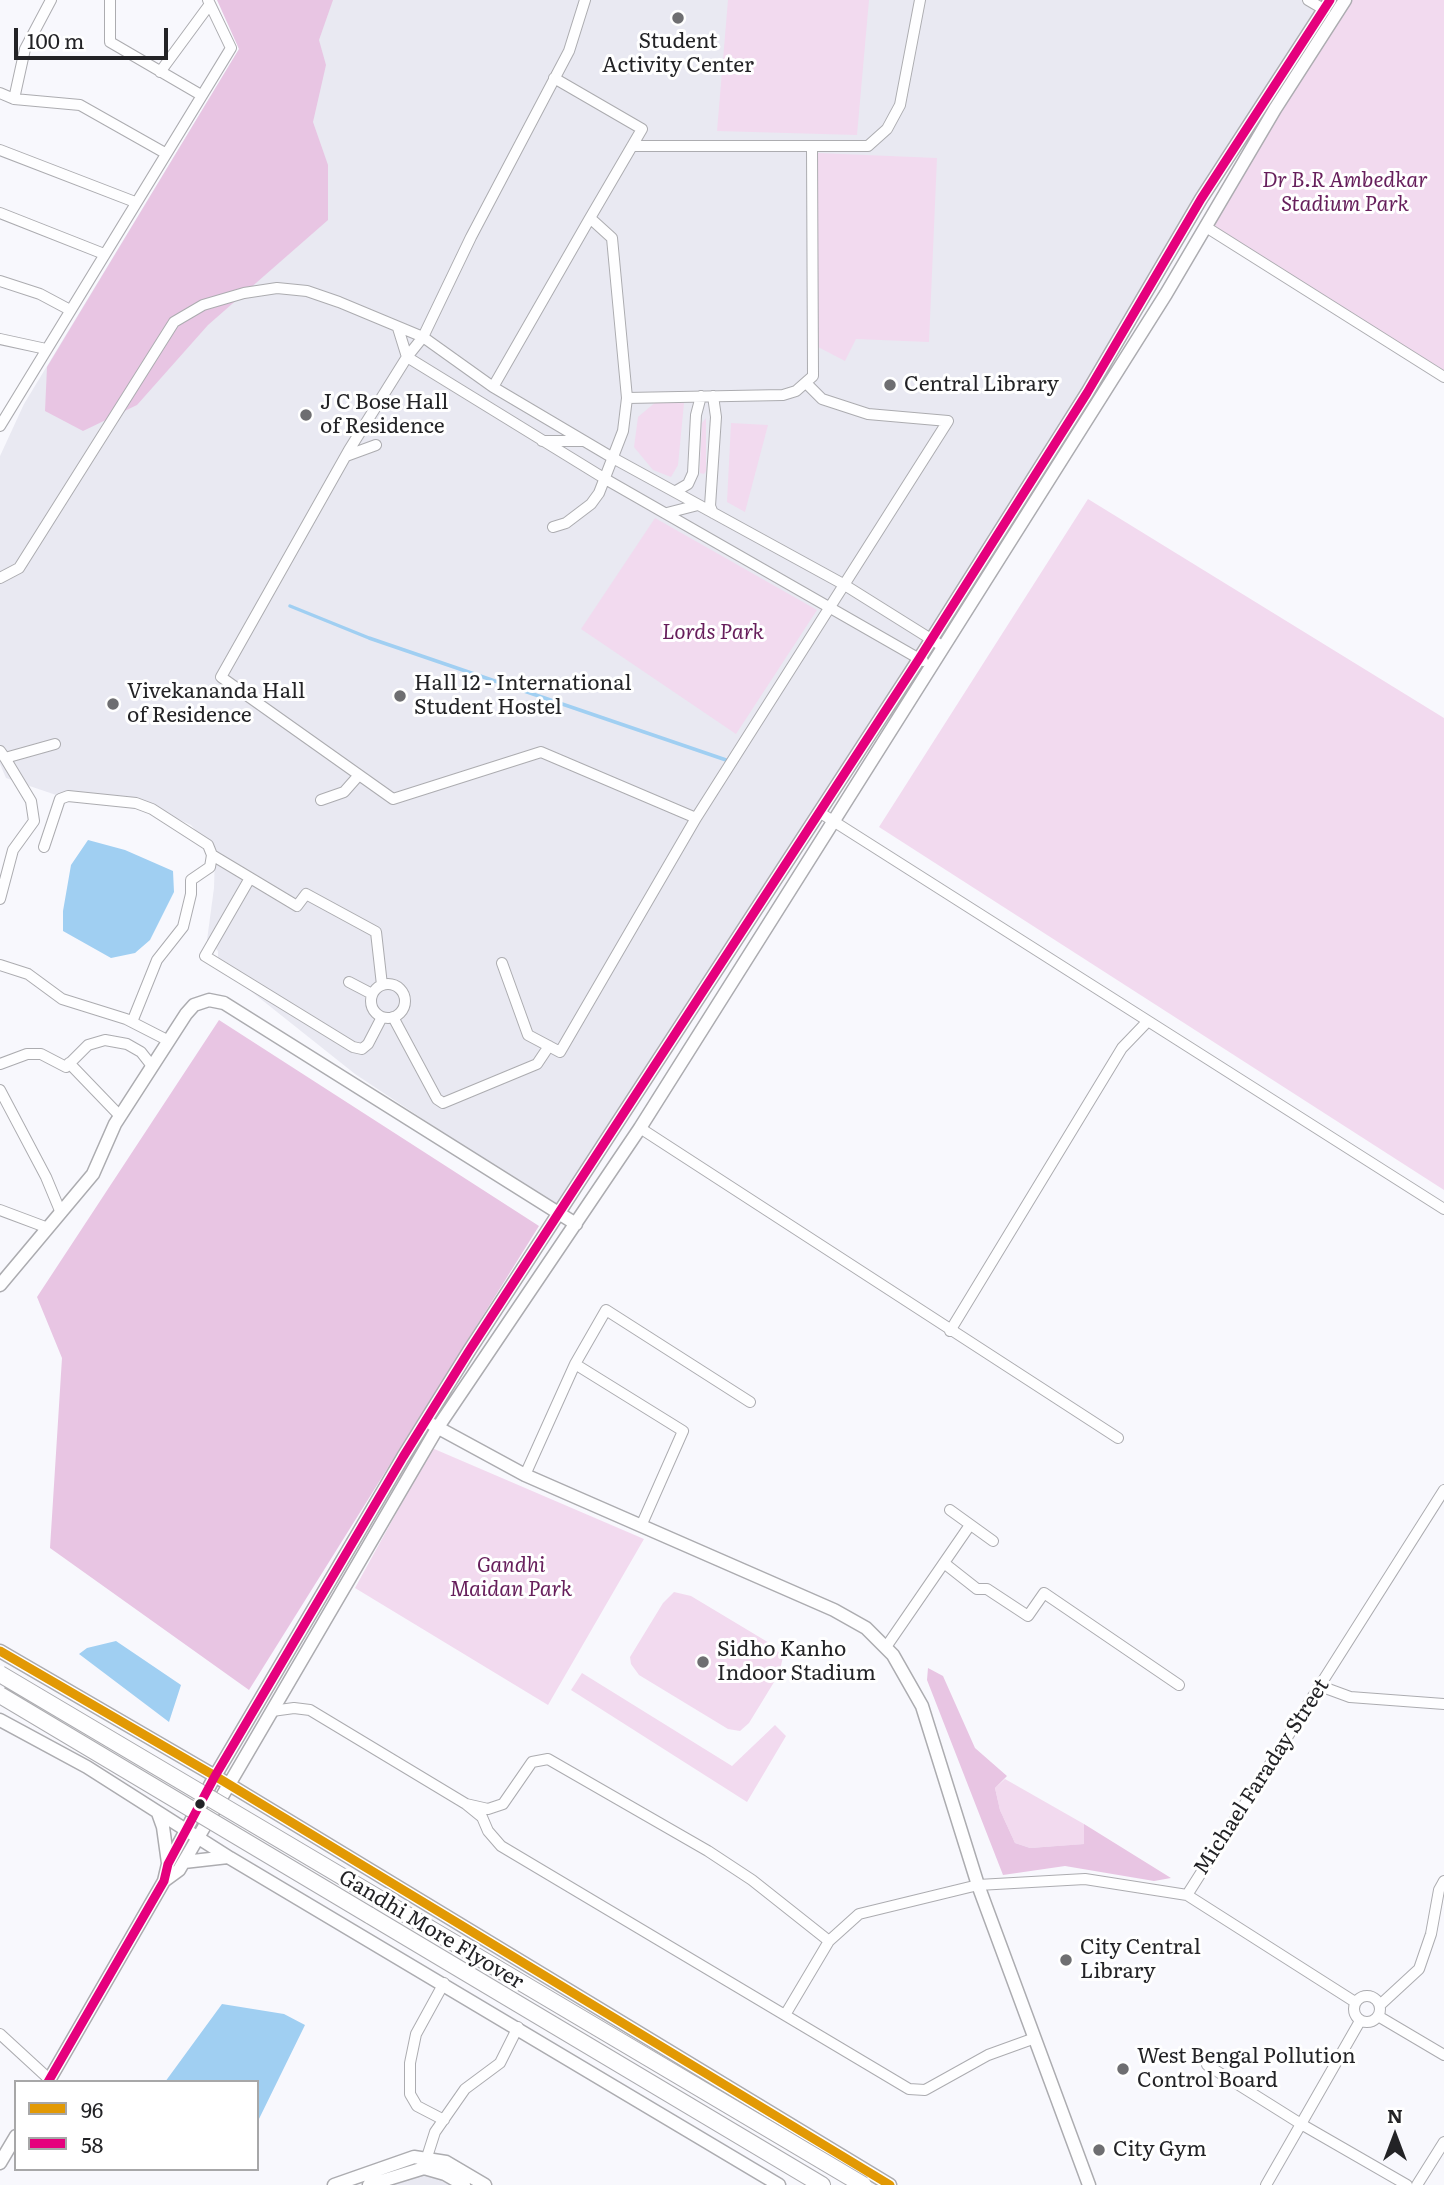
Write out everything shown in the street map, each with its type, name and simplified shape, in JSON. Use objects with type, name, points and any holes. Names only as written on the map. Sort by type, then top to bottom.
[{"type":"highway","name":"Gandhi More Flyover","points":[[0,1674],[863,2185]]},
{"type":"highway","name":"Gandhi More Flyover","points":[[0,1695],[822,2185]]},
{"type":"street","points":[[14,99],[26,49],[51,0]]},
{"type":"street","points":[[110,0],[110,42],[201,95]]},
{"type":"street","points":[[585,0],[569,51],[471,237],[423,337],[407,357],[346,456],[221,677],[393,799],[541,752],[696,818]]},
{"type":"street","points":[[632,146],[868,146],[887,129],[900,105],[920,0]]},
{"type":"street","points":[[937,642],[1201,199],[1328,5],[1308,0]]},
{"type":"street","points":[[49,2080],[164,1881],[168,1864],[215,1776],[432,1424],[558,1213],[624,1117],[819,812],[937,642],[1206,227],[1345,0]]},
{"type":"street","points":[[0,424],[231,48],[209,2],[160,72]]},
{"type":"street","points":[[493,387],[642,129],[554,78]]},
{"type":"street","points":[[0,93],[14,99],[80,106],[165,153]]},
{"type":"street","points":[[627,398],[783,395],[807,384],[813,376],[812,147]]},
{"type":"street","points":[[0,150],[135,202]]},
{"type":"street","points":[[0,213],[104,254]]},
{"type":"street","points":[[552,527],[566,523],[591,504],[607,480],[623,431],[627,398],[612,238],[590,218]]},
{"type":"street","points":[[1206,227],[1444,377]]},
{"type":"street","points":[[0,281],[40,294],[70,310]]},
{"type":"street","points":[[0,578],[19,568],[174,322],[203,305],[244,293],[277,288],[307,291],[423,337],[493,387],[613,458],[843,584],[937,642]]},
{"type":"street","points":[[398,328],[407,357],[607,480],[924,662]]},
{"type":"street","points":[[0,339],[46,349]]},
{"type":"street","points":[[502,963],[528,1035],[560,1052],[696,818],[948,421],[868,414],[822,399],[807,384]]},
{"type":"street","points":[[676,491],[688,484],[693,473],[696,415],[701,396]]},
{"type":"street","points":[[713,396],[716,417],[710,479],[710,506],[713,513]]},
{"type":"street","points":[[542,441],[583,440]]},
{"type":"street","points":[[346,456],[376,445]]},
{"type":"street","points":[[693,473],[698,480],[710,479]]},
{"type":"street","points":[[667,513],[698,505]]},
{"type":"street","points":[[686,524],[698,505]]},
{"type":"street","points":[[164,1881],[179,1870],[230,1785],[432,1424],[576,1224],[640,1128],[831,820],[924,662]]},
{"type":"street","points":[[0,899],[13,850],[34,821],[30,800],[3,755],[55,744]]},
{"type":"street","points":[[321,800],[344,792],[359,775]]},
{"type":"street","points":[[44,847],[60,799],[68,796],[136,803],[152,809],[208,845],[212,855],[210,867],[191,880],[191,894],[183,927],[157,960],[132,1022]]},
{"type":"street","points":[[819,812],[1444,1209]]},
{"type":"street","points":[[212,855],[297,906],[306,894],[376,932],[382,985]]},
{"type":"street","points":[[250,878],[205,956],[353,1047],[362,1049],[387,1017],[402,1011],[403,995],[396,986],[382,985],[372,994],[371,1005],[387,1017],[437,1099],[443,1103],[537,1064],[549,1046]]},
{"type":"street","points":[[0,965],[28,974],[62,999],[132,1022],[169,1041]]},
{"type":"street","points":[[349,982],[372,994]]},
{"type":"street","points":[[0,1285],[93,1174],[120,1116],[152,1066],[194,1005],[209,1000],[224,1003],[576,1224]]},
{"type":"street","points":[[950,1331],[1122,1048],[1147,1022]]},
{"type":"street","points":[[0,1064],[27,1054],[41,1054],[66,1066],[88,1045],[105,1040],[127,1044],[141,1052],[152,1066]]},
{"type":"street","points":[[69,1063],[120,1116]]},
{"type":"street","points":[[0,1090],[46,1177],[61,1213]]},
{"type":"street","points":[[640,1128],[1118,1438]]},
{"type":"street","points":[[0,1210],[48,1228]]},
{"type":"street","points":[[525,1475],[575,1364],[606,1310],[750,1402]]},
{"type":"street","points":[[575,1364],[683,1431],[641,1526]]},
{"type":"street","points":[[432,1424],[525,1475],[834,1610],[866,1628],[893,1655],[922,1706],[978,1885],[1089,2185]]},
{"type":"street","name":"Michael Faraday Street","points":[[1355,2002],[1187,1895],[1444,1490]]},
{"type":"street","points":[[950,1510],[993,1541]]},
{"type":"street","points":[[886,1647],[970,1525]]},
{"type":"street","points":[[944,1563],[977,1589],[987,1589],[1028,1616],[1044,1593],[1179,1685]]},
{"type":"street","points":[[0,1651],[195,1764],[890,2185]]},
{"type":"street","points":[[1320,1686],[1350,1697],[1444,1704]]},
{"type":"street","points":[[272,1711],[294,1708],[310,1710],[466,1804],[482,1817],[488,1831],[502,1846],[916,2091],[937,2085],[988,2055],[1035,2038]]},
{"type":"street","points":[[0,1720],[87,1767],[229,1857],[779,2185]]},
{"type":"street","points":[[195,1764],[215,1759],[234,1744]]},
{"type":"street","points":[[249,1752],[242,1783],[249,1797]]},
{"type":"street","points":[[466,1804],[488,1809],[503,1804],[532,1762],[548,1759],[589,1780],[730,1866],[829,1941]]},
{"type":"street","points":[[158,1813],[163,1827],[168,1864]]},
{"type":"street","points":[[184,1862],[229,1857]]},
{"type":"street","points":[[785,2015],[829,1941],[859,1914],[978,1885],[1085,1880],[1187,1895]]},
{"type":"street","points":[[1380,2005],[1368,1996],[1355,2002],[1354,2012],[1360,2021],[1369,2023],[1378,2016],[1380,2005],[1419,1969],[1431,1934],[1439,1890],[1444,1881]]},
{"type":"street","points":[[443,2120],[417,2106],[410,2094],[410,2063],[416,2034],[444,1983]]},
{"type":"street","points":[[1378,2016],[1444,2055]]},
{"type":"street","points":[[1266,2185],[1360,2021]]},
{"type":"street","points":[[427,2157],[443,2120],[465,2090],[500,2063],[518,2027]]},
{"type":"street","points":[[0,2034],[47,2080]]},
{"type":"street","points":[[1207,2065],[1406,2185]]},
{"type":"street","points":[[0,2163],[14,2139]]},
{"type":"street","points":[[1417,2185],[1444,2142]]},
{"type":"street","points":[[374,2179],[414,2157],[427,2157],[446,2162],[485,2185]]},
{"type":"street","points":[[334,2185],[424,2168],[445,2174],[464,2185]]},
{"type":"shaded area","points":[[217,0],[333,0],[319,40],[326,65],[313,122],[328,165],[328,220],[208,325],[137,405],[83,431],[45,411],[47,367],[239,49]]},
{"type":"shaded area","points":[[219,0],[1321,0],[1136,322],[563,1212],[355,1074],[218,965],[218,951],[207,940],[214,888],[215,853],[191,825],[147,805],[62,797],[6,778],[0,764],[0,456],[24,404],[239,49]]},
{"type":"shaded area","points":[[219,1020],[539,1226],[249,1690],[50,1548],[62,1358],[37,1297]]},
{"type":"shaded area","points":[[928,1668],[943,1676],[975,1748],[1007,1776],[995,1788],[1000,1810],[1015,1843],[1030,1848],[1084,1844],[1084,1824],[1171,1878],[1154,1881],[1065,1866],[1003,1875],[927,1680]]},
{"type":"shaded area","points":[[435,2174],[452,2185],[387,2185],[419,2175]]},
{"type":"green space","points":[[728,0],[869,0],[857,135],[717,131]]},
{"type":"green space","name":"Dr B.R Ambedkar Stadium Park","points":[[1350,0],[1444,0],[1444,376],[1209,223]]},
{"type":"green space","points":[[818,153],[937,158],[929,342],[856,339],[845,361],[818,347]]},
{"type":"green space","points":[[657,401],[684,403],[678,465],[671,477],[653,470],[634,447],[638,417]]},
{"type":"green space","points":[[706,418],[704,474],[700,473],[700,466],[702,423]]},
{"type":"green space","points":[[731,423],[768,425],[745,512],[727,502]]},
{"type":"green space","points":[[1088,499],[1444,718],[1444,1190],[879,827]]},
{"type":"green space","name":"Lords Park","points":[[655,518],[817,610],[736,734],[581,629]]},
{"type":"green space","name":"Gandhi Maidan Park","points":[[432,1448],[644,1539],[548,1705],[355,1588]]},
{"type":"green space","points":[[674,1592],[691,1596],[771,1644],[783,1657],[779,1674],[749,1723],[740,1731],[728,1729],[639,1675],[631,1664],[630,1657],[663,1603]]},
{"type":"green space","points":[[582,1673],[732,1766],[775,1725],[786,1736],[747,1802],[571,1690]]},
{"type":"green space","points":[[1005,1779],[1084,1824],[1085,1844],[1030,1848],[1015,1843],[1000,1810],[995,1788]]},
{"type":"water","points":[[88,840],[125,850],[173,871],[174,892],[150,940],[135,953],[111,958],[63,931],[63,911],[71,865]]},
{"type":"water","points":[[116,1641],[181,1685],[169,1722],[79,1654],[87,1648]]},
{"type":"water","points":[[222,2004],[284,2014],[305,2025],[259,2119],[259,2080],[166,2080]]},
{"type":"waterway","points":[[290,606],[369,638],[729,761]]},
{"type":"transit line","name":"58","points":[[49,2080],[164,1881],[168,1864],[215,1776],[403,1457],[469,1351],[919,659],[1087,393],[1201,199],[1330,0]]},
{"type":"transit line","name":"96","points":[[0,1651],[215,1776],[890,2185]]},
{"type":"place","name":"Student Activity Center","points":[[678,18]]},
{"type":"place","name":"Central Library","points":[[890,385]]},
{"type":"place","name":"J C Bose Hall of Residence","points":[[306,415]]},
{"type":"place","name":"Hall 12 - International Student Hostel","points":[[400,696]]},
{"type":"place","name":"Vivekananda Hall of Residence","points":[[113,704]]},
{"type":"place","name":"Sidho Kanho Indoor Stadium","points":[[703,1662]]},
{"type":"place","name":"City Central Library","points":[[1066,1960]]},
{"type":"place","name":"West Bengal Pollution Control Board","points":[[1123,2069]]},
{"type":"place","name":"City Gym","points":[[1099,2150]]}]
